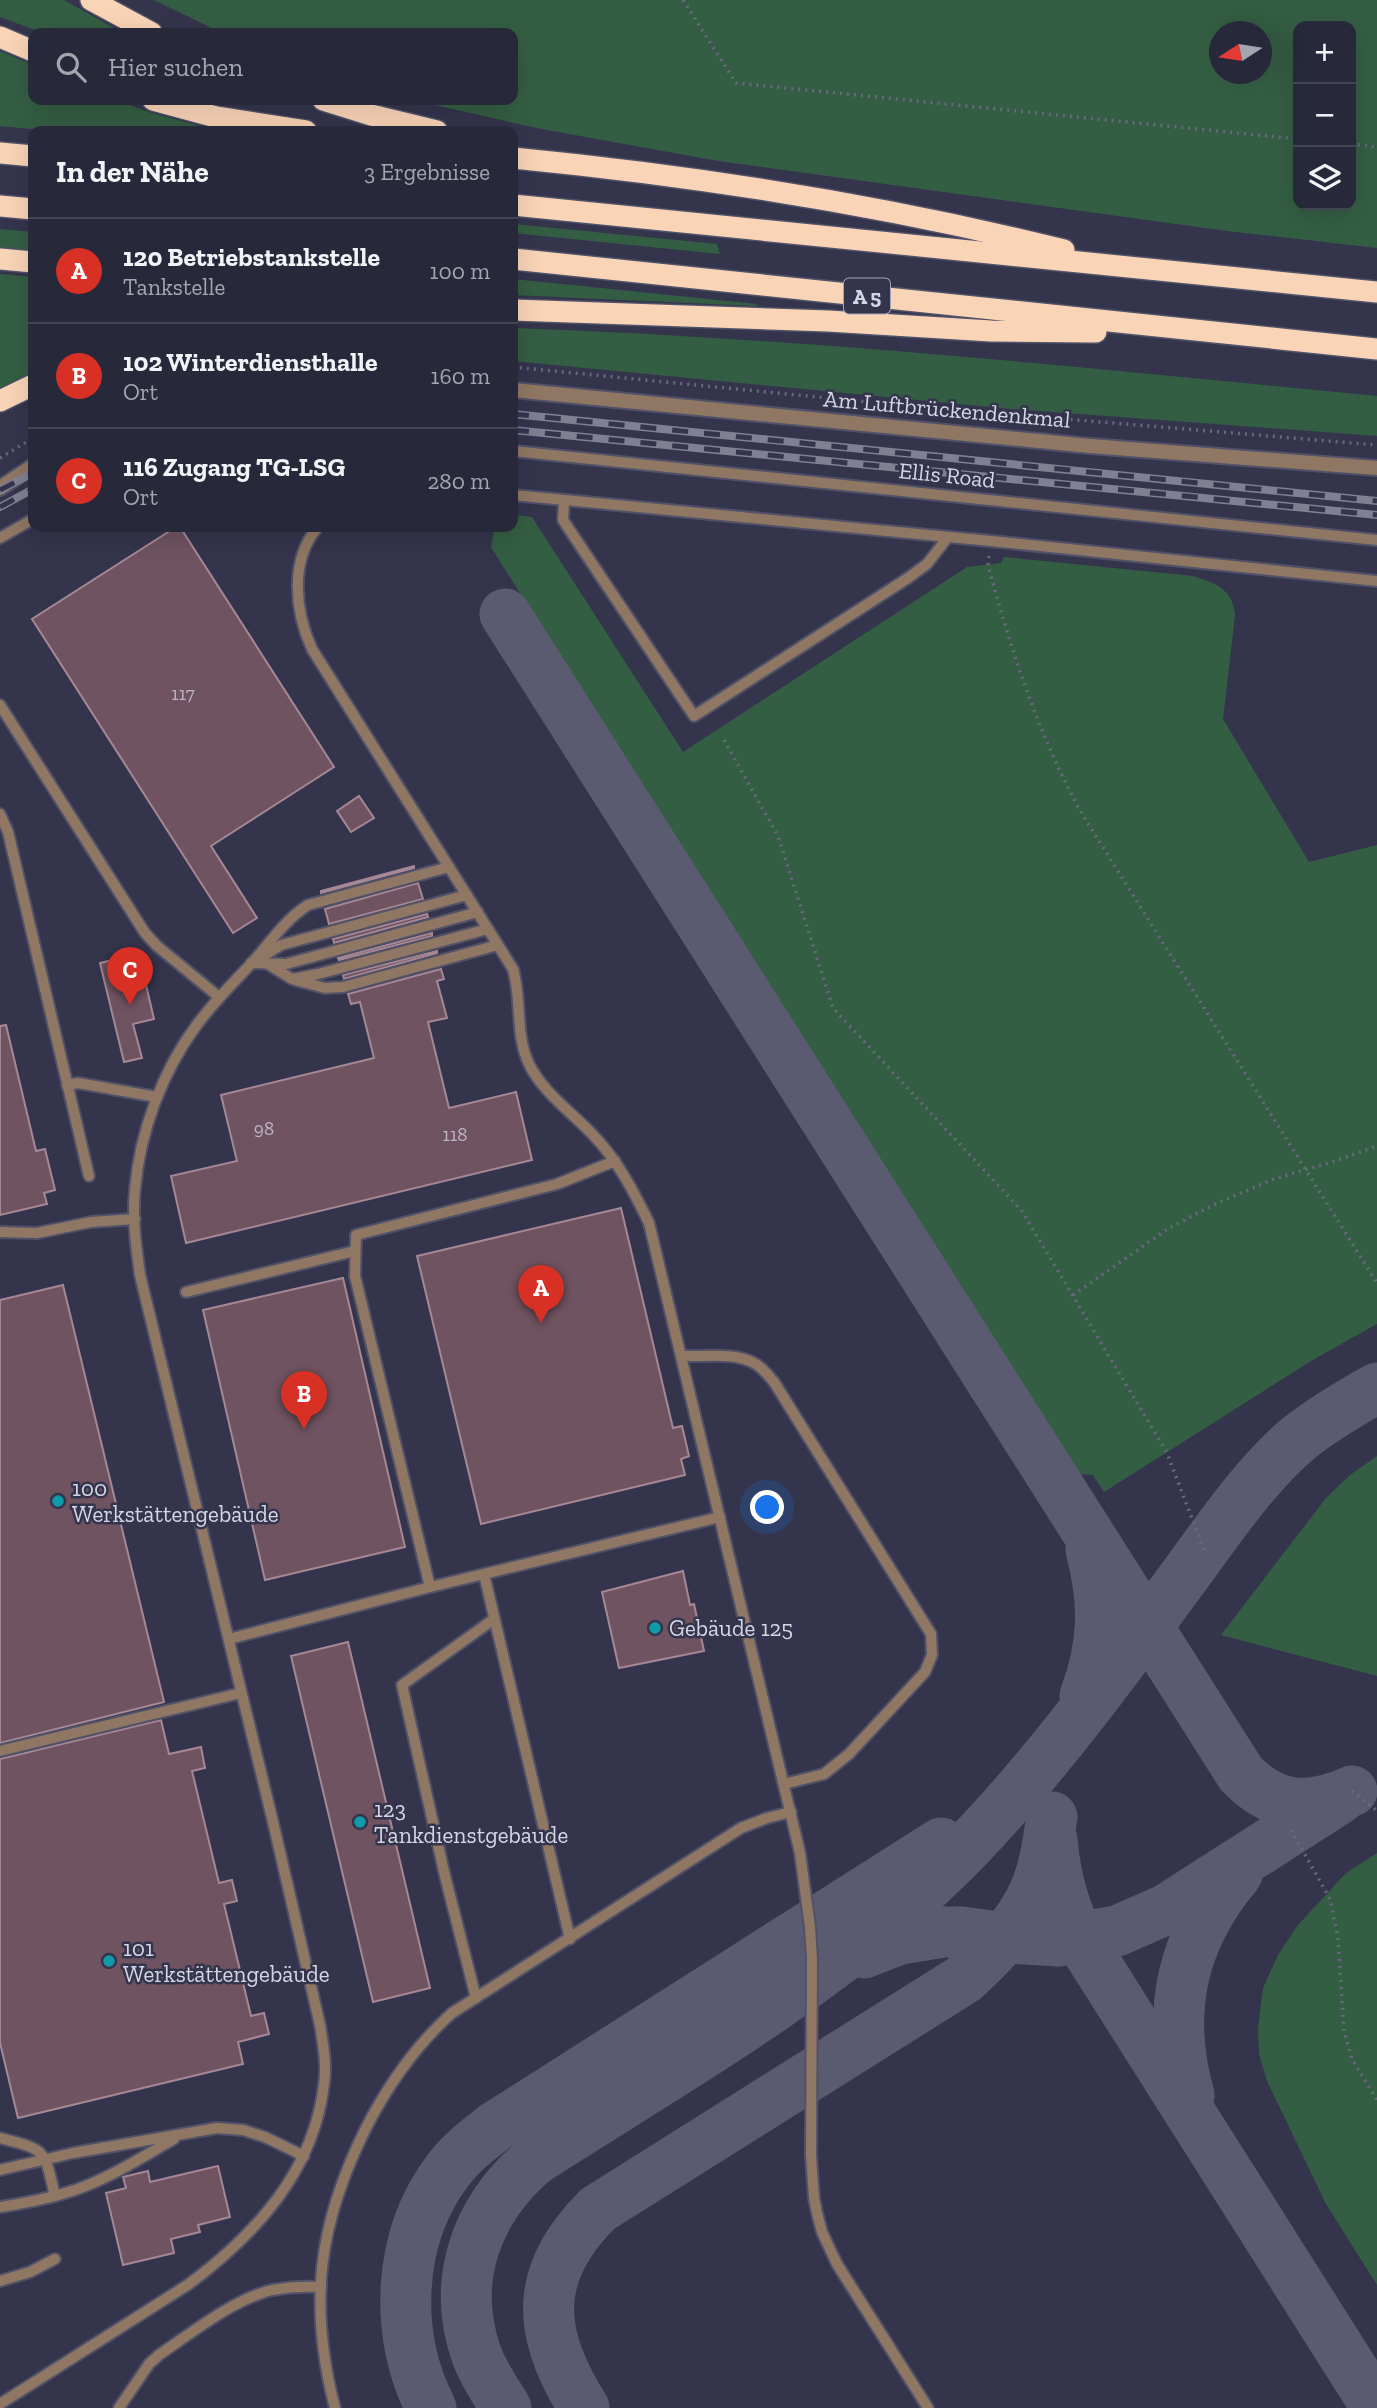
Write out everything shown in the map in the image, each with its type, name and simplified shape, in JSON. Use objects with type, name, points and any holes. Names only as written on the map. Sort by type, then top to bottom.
[{"type":"highway","points":[[91,0],[143,28]]},
{"type":"highway","points":[[0,37],[28,49]]},
{"type":"highway","points":[[172,105],[216,117],[274,126]]},
{"type":"highway","points":[[339,105],[416,126]]},
{"type":"highway","points":[[518,151],[571,164]]},
{"type":"highway","points":[[0,153],[28,156]]},
{"type":"highway","points":[[518,159],[834,200],[972,227],[1138,268]]},
{"type":"highway","points":[[0,206],[28,209]]},
{"type":"highway","points":[[518,206],[1377,292]]},
{"type":"highway","points":[[0,259],[28,262]]},
{"type":"highway","name":"A 5","points":[[518,260],[1377,349]]},
{"type":"highway","name":"A 5","points":[[518,310],[828,321],[991,331],[1221,333]]},
{"type":"highway","points":[[0,401],[28,387]]},
{"type":"street","name":"Am Luftbrückendenkmal","points":[[518,390],[1090,446],[1377,468]]},
{"type":"street","points":[[0,488],[28,469]]},
{"type":"lane","name":"Ellis Road","points":[[518,453],[1377,540]]},
{"type":"lane","points":[[518,496],[1377,581]]},
{"type":"lane","points":[[564,501],[563,520],[694,716],[908,578],[927,564],[948,537]]},
{"type":"lane","points":[[0,538],[28,522]]},
{"type":"lane","points":[[314,532],[299,572],[299,610],[302,627],[315,654],[513,969],[517,984],[520,1030],[528,1063],[538,1081],[596,1137],[615,1161],[649,1223],[800,1853],[810,1927],[811,2155],[814,2198],[822,2232],[837,2264],[928,2408]]},
{"type":"lane","points":[[0,705],[145,933],[219,996]]},
{"type":"lane","points":[[0,814],[8,832],[89,1176]]},
{"type":"lane","points":[[0,2404],[189,2284],[246,2238],[279,2198],[304,2156],[320,2108],[325,2082],[324,2053],[280,1849],[141,1275],[135,1219],[135,1188],[145,1136],[157,1097],[177,1056],[219,996],[294,914],[308,905],[449,867]]},
{"type":"lane","points":[[251,963],[281,945],[467,895]]},
{"type":"lane","points":[[251,963],[286,964],[478,912]]},
{"type":"lane","points":[[292,979],[318,975],[488,929]]},
{"type":"lane","points":[[268,964],[292,979],[325,988],[342,986],[498,945]]},
{"type":"lane","points":[[67,1085],[78,1083],[157,1097]]},
{"type":"lane","points":[[430,1587],[355,1276],[356,1235],[557,1184],[615,1161]]},
{"type":"lane","points":[[0,1232],[37,1233],[91,1222],[135,1219]]},
{"type":"lane","points":[[186,1292],[355,1251]]},
{"type":"lane","points":[[682,1356],[746,1360],[763,1369],[774,1381],[931,1634],[932,1655],[925,1672],[849,1754],[824,1774],[784,1784]]},
{"type":"lane","points":[[229,1639],[720,1517]]},
{"type":"lane","points":[[484,1574],[570,1939]]},
{"type":"lane","points":[[476,1998],[402,1685],[494,1619]]},
{"type":"lane","points":[[0,1751],[242,1693]]},
{"type":"lane","points":[[335,2408],[322,2344],[321,2287],[325,2246],[335,2199],[352,2157],[394,2078],[426,2038],[452,2013],[741,1828],[791,1812]]},
{"type":"lane","points":[[0,2170],[74,2153],[217,2129],[243,2130],[265,2137],[304,2156]]},
{"type":"lane","points":[[0,2207],[77,2189],[131,2164],[179,2136]]},
{"type":"lane","points":[[0,2138],[33,2146],[47,2159],[55,2196]]},
{"type":"lane","points":[[0,2281],[30,2273],[55,2259]]},
{"type":"lane","points":[[119,2408],[149,2364],[159,2355],[234,2306],[270,2291],[301,2286],[321,2287]]},
{"type":"path","points":[[683,0],[736,83],[1293,139]]},
{"type":"path","points":[[1356,144],[1377,146]]},
{"type":"path","points":[[518,367],[922,407],[1377,445]]},
{"type":"path","points":[[0,458],[28,441]]},
{"type":"path","points":[[991,541],[988,565],[1006,633],[1064,782],[1377,1283]]},
{"type":"path","points":[[724,740],[778,836],[833,1008],[1022,1211],[1167,1453],[1204,1550]]},
{"type":"path","points":[[1073,1295],[1169,1228],[1213,1205],[1262,1184],[1377,1146]]},
{"type":"path","points":[[1352,1791],[1377,1811]]},
{"type":"path","points":[[1291,1830],[1330,1899],[1338,1938],[1344,2031],[1352,2059],[1377,2100]]},
{"type":"green space","points":[[0,0],[64,0],[114,28],[30,28],[0,17]]},
{"type":"green space","points":[[154,0],[1377,0],[1377,248],[1227,231],[718,161],[536,128],[435,105],[518,105],[518,28],[212,28]]},
{"type":"green space","points":[[0,51],[28,63],[28,105],[129,105],[201,126],[28,126],[28,129],[0,126]]},
{"type":"green space","points":[[518,224],[717,244],[720,254],[518,234]]},
{"type":"green space","points":[[0,229],[28,232],[28,253],[0,250]]},
{"type":"green space","points":[[0,274],[28,277],[28,379],[0,393]]},
{"type":"green space","points":[[518,280],[757,304],[518,295]]},
{"type":"green space","points":[[518,328],[837,347],[1377,396],[1377,436],[1011,409],[518,361]]},
{"type":"green space","points":[[518,516],[532,517],[683,752],[967,567],[1001,563],[1004,557],[1193,576],[1222,588],[1231,599],[1235,615],[1223,719],[1309,862],[1377,845],[1377,1324],[1311,1361],[1104,1492],[1093,1475],[1075,1474],[491,547],[494,532],[518,532]]},
{"type":"green space","points":[[1377,1456],[1377,1676],[1221,1635],[1326,1498],[1350,1475]]},
{"type":"green space","points":[[1377,1853],[1377,2285],[1326,2204],[1267,2081],[1259,2054],[1258,2028],[1263,1988],[1278,1955],[1298,1925],[1346,1873]]},
{"type":"building","points":[[168,532],[183,532],[334,767],[211,846],[257,918],[233,933],[32,619]]},
{"type":"building","points":[[359,796],[374,818],[351,832],[337,811]]},
{"type":"building","points":[[414,868],[321,893],[321,891]]},
{"type":"building","points":[[418,883],[423,899],[329,924],[325,909]]},
{"type":"building","points":[[427,914],[428,917],[334,943],[333,939]]},
{"type":"building","points":[[432,933],[432,936],[339,960],[338,958]]},
{"type":"building","points":[[437,953],[344,979],[343,975]]},
{"type":"building","points":[[117,959],[124,990],[146,985],[154,1019],[133,1024],[142,1058],[124,1062],[100,963]]},
{"type":"building","points":[[441,969],[444,979],[437,981],[447,1018],[428,1022],[449,1108],[516,1092],[532,1160],[186,1243],[171,1176],[237,1161],[221,1095],[374,1058],[360,1002],[351,1004],[348,994]]},
{"type":"building","points":[[6,1025],[36,1151],[45,1149],[55,1190],[44,1193],[47,1204],[0,1215],[0,1026]]},
{"type":"building","points":[[621,1208],[673,1428],[682,1426],[689,1456],[681,1459],[685,1475],[481,1524],[417,1256]]},
{"type":"building","points":[[343,1278],[405,1547],[265,1580],[203,1310]]},
{"type":"building","name":"100 Werkstättengebäude","points":[[63,1285],[164,1702],[0,1743],[0,1300]]},
{"type":"building","name":"Gebäude 125","points":[[683,1571],[690,1605],[694,1604],[704,1651],[619,1668],[602,1592]]},
{"type":"building","name":"123 Tankdienstgebäude","points":[[348,1642],[430,1988],[373,2002],[291,1656]]},
{"type":"building","name":"101 Werkstättengebäude","points":[[161,1720],[169,1754],[201,1747],[205,1768],[192,1771],[219,1883],[232,1880],[237,1901],[224,1904],[251,2016],[264,2013],[269,2034],[238,2042],[243,2064],[18,2118],[0,2043],[0,1759]]},
{"type":"building","points":[[218,2166],[230,2217],[198,2225],[200,2232],[171,2239],[174,2253],[123,2265],[106,2193],[126,2188],[123,2177],[148,2171],[150,2182]]},
{"type":"taxiway","points":[[505,614],[1241,1774],[1267,1794],[1293,1803],[1321,1801],[1352,1791]]},
{"type":"taxiway","points":[[506,2408],[477,2356],[469,2328],[466,2301],[474,2248],[498,2200],[515,2179],[536,2159],[773,2008],[830,1967],[937,1877],[987,1826],[1060,1740],[1265,1471],[1308,1431],[1377,1388]]},
{"type":"taxiway","points":[[1085,1696],[1096,1659],[1100,1623],[1099,1588],[1091,1550]]},
{"type":"taxiway","points":[[864,1953],[900,1939],[943,1932],[1058,1941],[1117,1931],[1167,1909],[1339,1799]]},
{"type":"taxiway","points":[[584,2408],[568,2381],[550,2330],[552,2281],[561,2257],[577,2233],[598,2209],[964,1979],[1000,1943],[1030,1902],[1044,1864],[1052,1817]]},
{"type":"taxiway","points":[[1052,1840],[1061,1891],[1080,1939],[1377,2408]]},
{"type":"taxiway","points":[[431,2408],[410,2349],[406,2286],[410,2255],[419,2224],[432,2195],[454,2163],[496,2126],[941,1843]]},
{"type":"taxiway","points":[[1189,2095],[1179,2035],[1183,1979],[1191,1951],[1203,1925],[1237,1874]]},
{"type":"railway","points":[[518,415],[1377,501]]},
{"type":"railway","points":[[518,430],[1377,515]]},
{"type":"railway","points":[[0,490],[28,476]]},
{"type":"railway","points":[[0,507],[28,492]]},
{"type":"place","name":"116 Zugang TG-LSG","points":[[130,1005]]},
{"type":"place","name":"120 Betriebstankstelle","points":[[541,1323]]},
{"type":"place","name":"102 Winterdiensthalle","points":[[304,1429]]},
{"type":"place","name":"100 Werkstättengebäude","points":[[58,1501]]},
{"type":"place","name":"Gebäude 125","points":[[655,1628]]},
{"type":"place","name":"123 Tankdienstgebäude","points":[[360,1822]]},
{"type":"place","name":"101 Werkstättengebäude","points":[[109,1961]]}]
